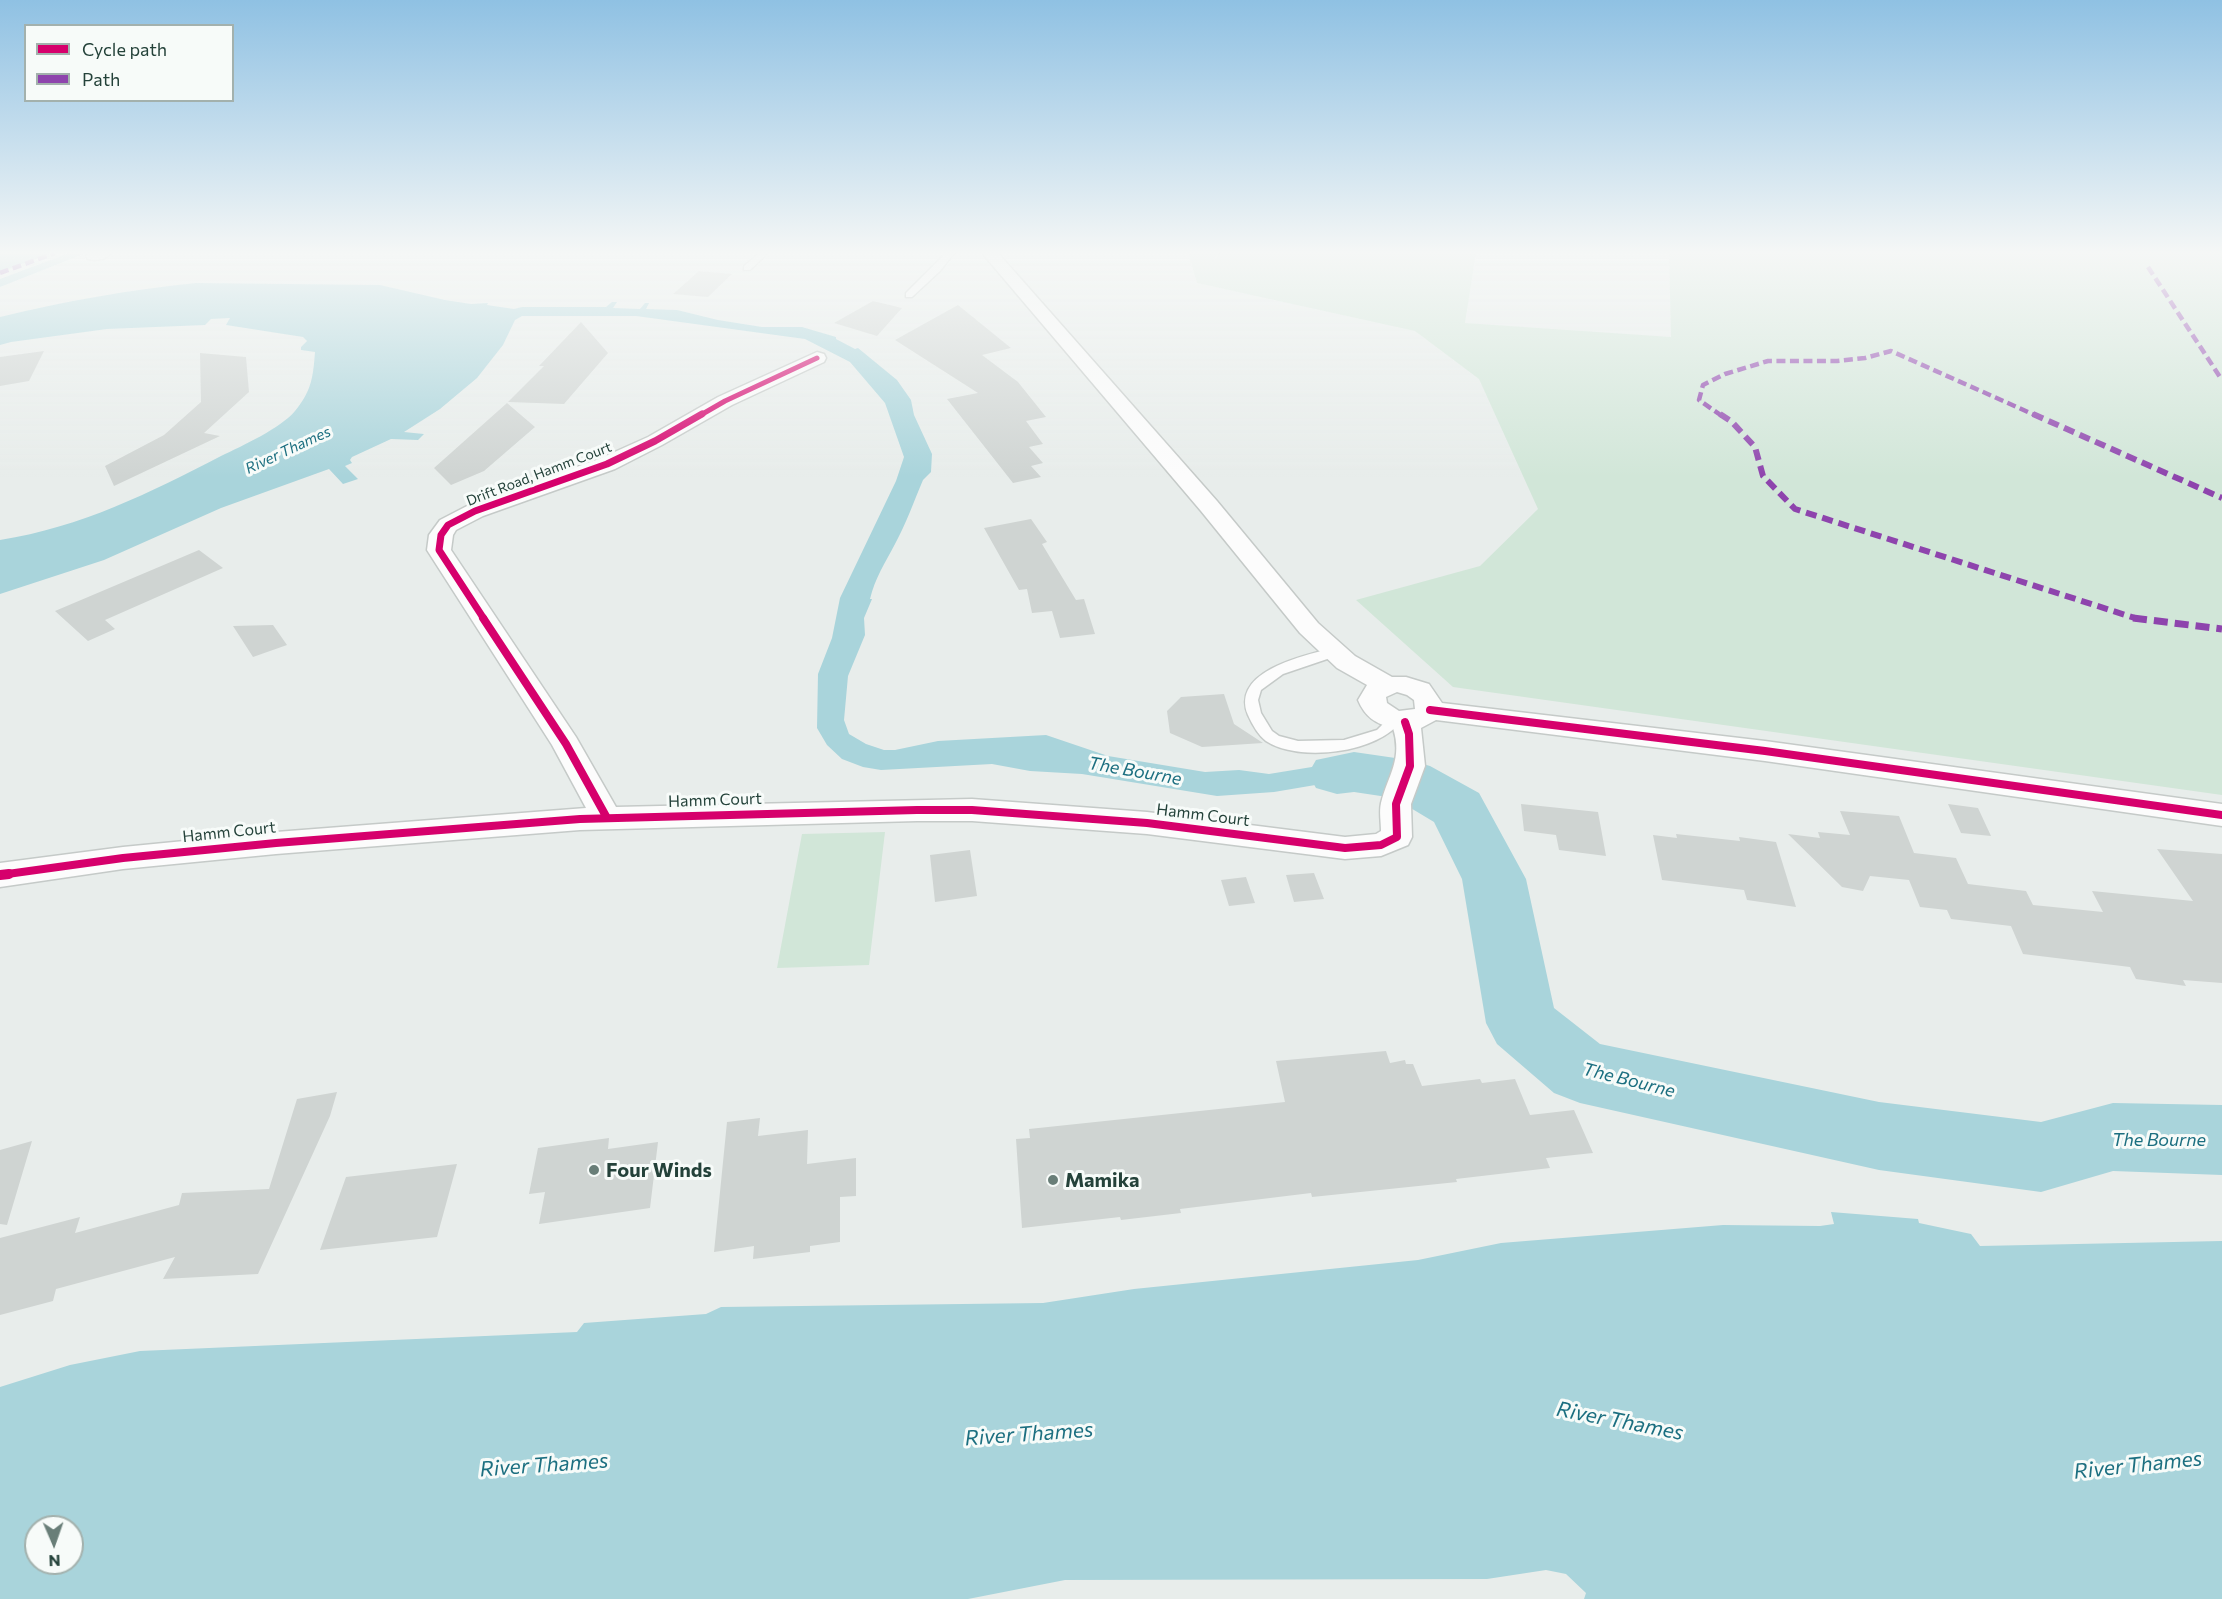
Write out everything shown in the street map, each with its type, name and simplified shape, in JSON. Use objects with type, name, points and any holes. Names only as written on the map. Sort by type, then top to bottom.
[{"type":"street","points":[[1055,328],[1209,506],[1309,628],[1346,662],[1386,685]]},
{"type":"street","name":"Drift Road, Hamm Court","points":[[607,819],[566,744],[439,550],[441,535],[448,525],[475,511],[607,464],[655,441],[725,401],[817,358]]},
{"type":"street","points":[[1410,717],[1430,703],[1419,690],[1397,684],[1386,685],[1373,693],[1372,706],[1386,717],[1410,717],[1765,751],[2222,815]]},
{"type":"street","name":"Hamm Court","points":[[0,875],[123,858],[276,843],[607,819],[916,810],[972,810],[1147,823],[1345,848],[1381,845],[1397,837],[1396,804],[1410,766],[1410,717]]},
{"type":"lane","points":[[1334,652],[1285,667],[1273,673],[1257,687],[1251,696],[1250,706],[1271,738],[1293,746],[1328,746],[1358,742],[1382,733],[1410,717]]},
{"type":"green space","points":[[1400,328],[1533,328],[1671,337],[1671,328],[2222,328],[2222,795],[1453,687],[1356,600],[1480,566],[1538,509],[1479,379],[1415,331]]},
{"type":"green space","points":[[885,832],[869,965],[777,968],[802,834]]},
{"type":"water","points":[[0,328],[141,328],[107,329],[0,345]]},
{"type":"water","name":"River Thames","points":[[243,328],[511,328],[503,345],[477,378],[440,409],[404,432],[424,434],[418,440],[391,439],[352,457],[350,460],[352,463],[345,466],[358,479],[343,484],[329,469],[221,508],[104,560],[0,594],[0,540],[59,527],[114,507],[168,483],[261,436],[289,417],[301,403],[311,383],[315,352],[301,350],[307,341],[303,337]]},
{"type":"water","points":[[721,328],[804,328],[836,337],[855,349],[858,348],[897,380],[911,400],[914,415],[932,454],[931,472],[923,480],[903,529],[872,591],[870,599],[872,599],[864,618],[865,635],[848,676],[844,720],[849,734],[866,744],[884,750],[895,750],[938,741],[1046,735],[1108,756],[1205,772],[1239,770],[1269,774],[1318,766],[1384,766],[1407,773],[1399,789],[1379,783],[1333,782],[1274,792],[1217,796],[1082,774],[1030,771],[992,764],[881,770],[863,767],[842,759],[827,745],[817,728],[818,674],[832,638],[840,598],[896,481],[904,457],[885,403],[850,362],[805,339]]},
{"type":"water","name":"River Thames","points":[[1831,1212],[1918,1219],[1919,1223],[1971,1234],[1980,1246],[2222,1241],[2222,1599],[1584,1599],[1586,1593],[1566,1574],[1546,1570],[1487,1579],[1065,1580],[968,1599],[0,1599],[0,1387],[70,1365],[140,1351],[577,1332],[584,1323],[706,1314],[721,1307],[1043,1303],[1134,1289],[1418,1260],[1501,1243],[1723,1225],[1820,1226],[1834,1224]]},
{"type":"building","points":[[576,328],[586,328],[608,353],[564,404],[508,402],[544,366],[539,366]]},
{"type":"building","points":[[849,328],[884,328],[877,336]]},
{"type":"building","points":[[917,328],[986,328],[1011,348],[982,355],[1018,382],[1046,417],[1026,421],[1043,444],[1029,447],[1043,463],[1031,466],[1041,477],[1013,483],[947,399],[978,393],[895,340]]},
{"type":"building","points":[[44,351],[29,381],[0,386],[0,357]]},
{"type":"building","points":[[200,353],[246,357],[249,392],[204,433],[220,436],[114,486],[105,466],[164,435],[201,402]]},
{"type":"building","points":[[507,403],[535,427],[484,471],[451,485],[434,468]]},
{"type":"building","points":[[1031,519],[1047,542],[1042,544],[1076,600],[1084,599],[1095,634],[1060,638],[1052,611],[1032,613],[1027,589],[1019,590],[984,528]]},
{"type":"building","points":[[199,550],[223,568],[105,620],[115,629],[88,641],[55,611]]},
{"type":"building","points":[[273,625],[287,645],[253,657],[233,626]]},
{"type":"building","points":[[1224,694],[1234,724],[1263,743],[1202,747],[1170,733],[1167,711],[1181,697]]},
{"type":"building","points":[[1521,804],[1598,812],[1606,856],[1559,850],[1556,835],[1524,831]]},
{"type":"building","points":[[1948,804],[1978,808],[1991,836],[1961,833]]},
{"type":"building","points":[[1840,811],[1899,816],[1914,853],[1956,858],[1968,884],[2026,891],[2033,905],[2103,912],[2092,891],[2193,901],[2157,849],[2222,854],[2222,983],[2183,980],[2186,986],[2136,979],[2130,967],[2023,954],[2011,926],[1951,919],[1947,910],[1920,907],[1909,880],[1870,876],[1863,891],[1842,887],[1788,834],[1820,838],[1818,832],[1850,835]]},
{"type":"building","points":[[1676,834],[1740,841],[1739,837],[1776,842],[1796,907],[1747,900],[1744,890],[1662,880],[1653,835],[1677,838]]},
{"type":"building","points":[[970,850],[977,896],[935,902],[930,855]]},
{"type":"building","points":[[1314,873],[1324,899],[1294,902],[1286,875]]},
{"type":"building","points":[[1246,877],[1255,903],[1229,906],[1221,880]]},
{"type":"building","points":[[1386,1051],[1390,1063],[1405,1060],[1406,1064],[1413,1064],[1422,1086],[1480,1079],[1482,1083],[1515,1079],[1530,1115],[1574,1110],[1593,1153],[1546,1158],[1550,1168],[1456,1179],[1457,1182],[1312,1197],[1311,1193],[1180,1209],[1181,1213],[1022,1228],[1016,1139],[1030,1138],[1029,1129],[1285,1102],[1276,1061]]},
{"type":"building","points":[[337,1092],[330,1116],[258,1274],[163,1279],[175,1257],[56,1289],[53,1301],[0,1315],[0,1238],[80,1217],[75,1233],[179,1205],[182,1193],[269,1189],[297,1099]]},
{"type":"building","points":[[760,1118],[758,1136],[808,1130],[807,1164],[856,1158],[856,1196],[840,1197],[840,1242],[810,1246],[810,1252],[753,1259],[754,1246],[714,1252],[727,1122]]},
{"type":"building","name":"Four Winds","points":[[609,1138],[608,1149],[658,1142],[650,1208],[539,1224],[545,1192],[529,1194],[538,1148]]},
{"type":"building","points":[[32,1141],[7,1225],[0,1224],[0,1150]]},
{"type":"building","points":[[457,1164],[437,1237],[320,1250],[346,1177]]},
{"type":"waterway","name":"The Bourne","points":[[1337,774],[1354,772],[1409,780],[1458,808],[1494,879],[1522,1023],[1580,1071],[1879,1136],[2041,1157],[2113,1137],[2222,1140]]},
{"type":"marked path","points":[[2188,328],[2222,380]]},
{"type":"marked path","points":[[2222,498],[1891,351],[1865,358],[1837,361],[1768,361],[1725,374],[1703,385],[1699,400],[1732,422],[1755,447],[1763,476],[1795,509],[2140,620],[2222,629]]},
{"type":"cycle path","points":[[607,818],[566,744],[439,550],[441,535],[448,525],[475,511],[607,464],[655,441],[725,401],[817,358]]},
{"type":"cycle path","points":[[1430,710],[1765,751],[2222,815]]},
{"type":"cycle path","points":[[0,875],[123,858],[276,843],[580,819],[917,810],[972,810],[1147,823],[1345,848],[1381,845],[1397,837],[1396,804],[1410,766],[1409,734],[1405,722]]},
{"type":"place","name":"Four Winds","points":[[594,1170]]},
{"type":"place","name":"Mamika","points":[[1053,1180]]}]
